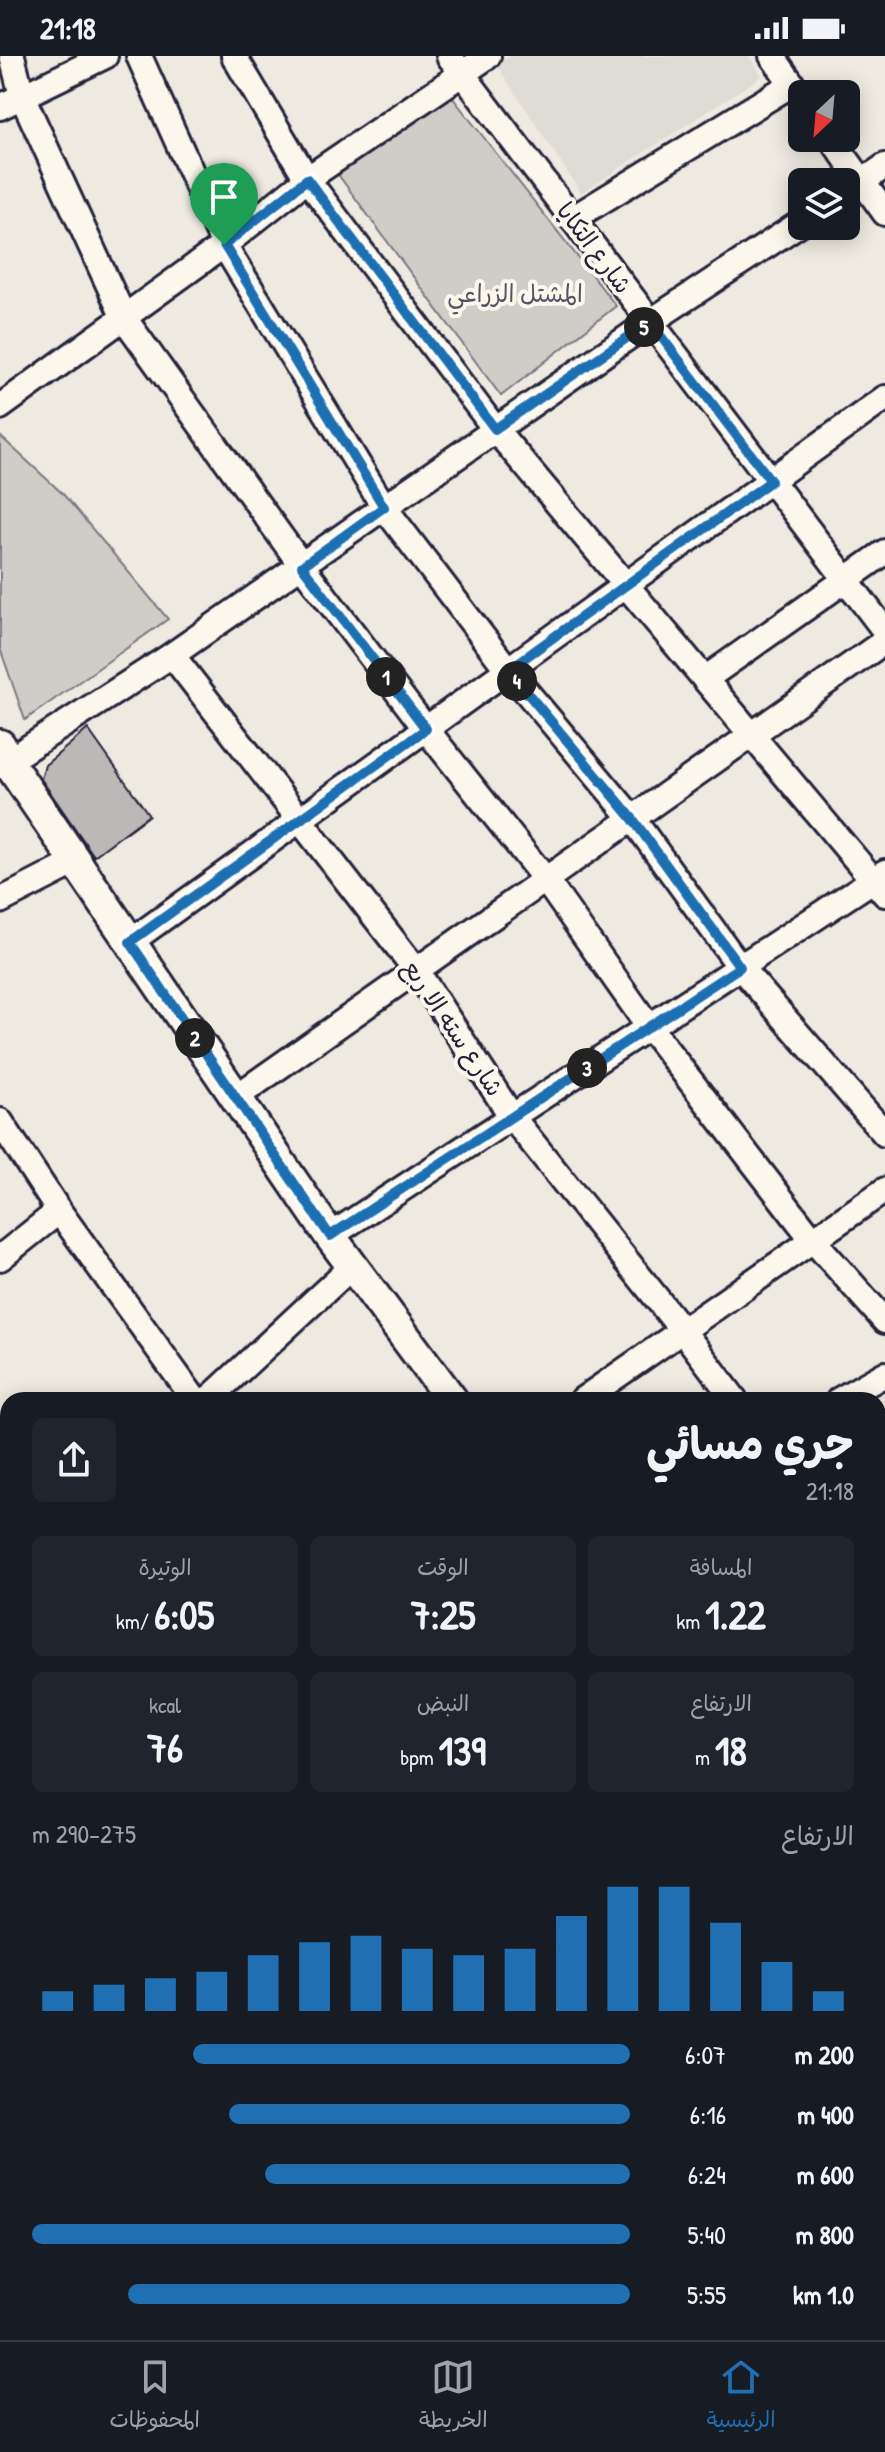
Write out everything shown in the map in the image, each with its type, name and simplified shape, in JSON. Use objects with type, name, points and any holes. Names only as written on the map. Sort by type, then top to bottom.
[{"type":"main road","points":[[3,758],[330,1236],[446,1392]]},
{"type":"street","points":[[12,56],[22,96],[124,318],[302,566],[545,879],[649,1027],[813,1240],[885,1321]]},
{"type":"street","points":[[0,107],[105,56]]},
{"type":"street","points":[[139,56],[224,245],[384,507],[508,670],[632,818],[740,967],[885,1134]]},
{"type":"street","points":[[234,56],[307,179],[495,429],[752,735],[881,882],[740,967],[330,1236]]},
{"type":"street","points":[[0,407],[224,245],[455,65],[488,56]]},
{"type":"street","points":[[772,56],[790,80]]},
{"type":"street","name":"شارع التكايا","points":[[455,65],[885,631]]},
{"type":"street","points":[[572,219],[788,95]]},
{"type":"street","points":[[860,183],[885,166]]},
{"type":"street","points":[[860,192],[885,213]]},
{"type":"street","points":[[3,758],[172,655],[650,322],[788,231]]},
{"type":"street","points":[[130,942],[885,398]]},
{"type":"street","points":[[705,679],[885,552]]},
{"type":"street","points":[[236,1097],[885,641]]},
{"type":"street","name":"شارع سته الا ربع","points":[[172,655],[416,970],[512,1117],[729,1392]]},
{"type":"street","points":[[0,901],[76,862]]},
{"type":"street","points":[[0,1121],[59,1211],[189,1392]]},
{"type":"street","points":[[593,1392],[885,1190]]},
{"type":"street","points":[[0,1258],[59,1211]]},
{"type":"street","points":[[217,1392],[352,1266]]},
{"type":"street","points":[[853,1392],[885,1374]]},
{"type":"shaded area","points":[[510,56],[749,56],[762,76],[581,193],[497,65]]},
{"type":"green space","name":"المشتل الزراعي","points":[[449,93],[616,306],[501,396],[334,169]]},
{"type":"green space","points":[[0,436],[63,494],[168,619],[25,720],[0,648]]},
{"type":"building","points":[[88,729],[149,815],[94,856],[41,779],[45,765]]},
{"type":"route","points":[[307,179],[495,429],[650,322],[771,481],[508,670],[632,818],[740,967],[330,1236],[130,942],[426,729],[302,566],[384,507],[224,245],[307,179]]}]
